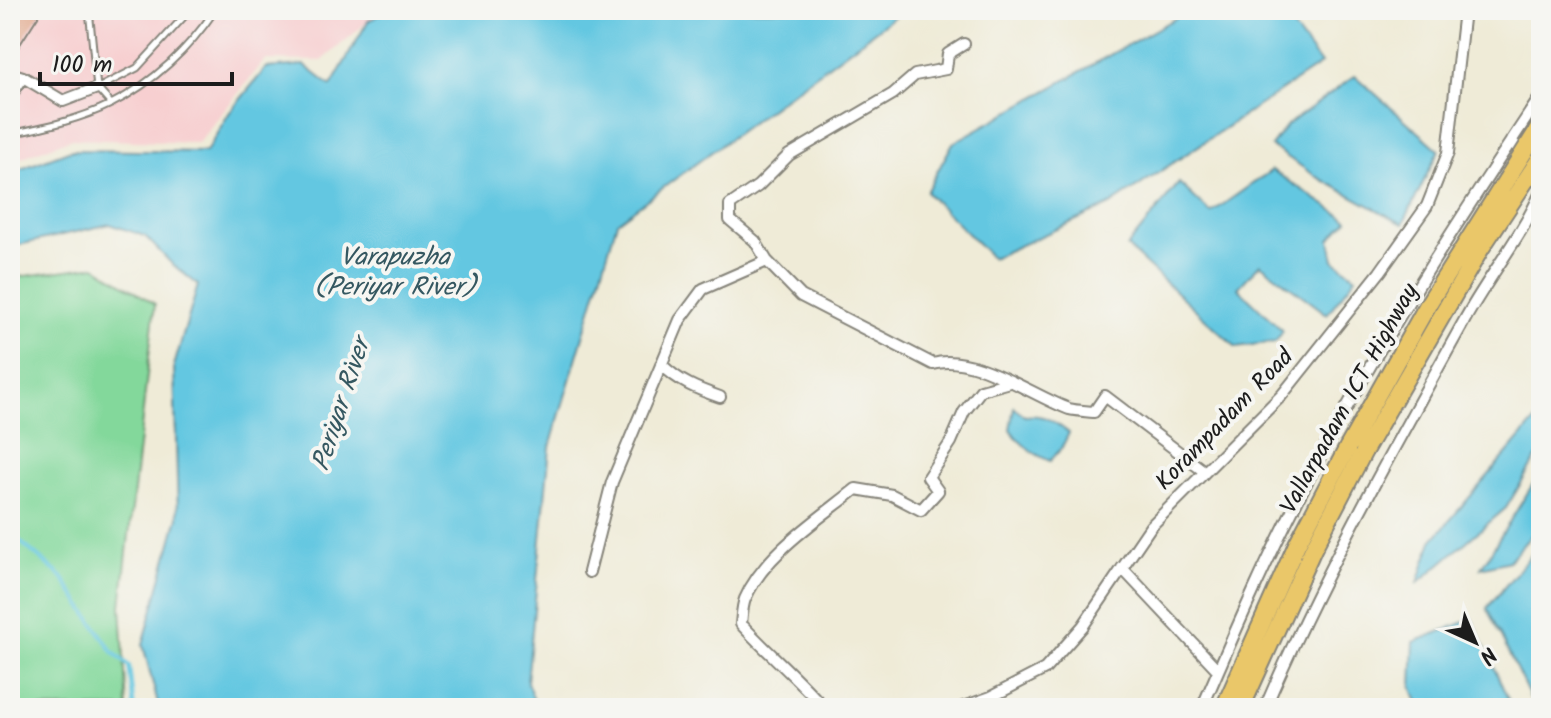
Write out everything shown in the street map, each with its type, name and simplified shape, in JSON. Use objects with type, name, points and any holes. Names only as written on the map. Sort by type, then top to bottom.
[{"type":"highway","name":"Vallarpadam ICT Highway","points":[[1241,708],[1356,449],[1430,301],[1541,125]]},
{"type":"highway","name":"Vallarpadam ICT Highway","points":[[1224,708],[1297,544],[1541,157]]},
{"type":"street","name":"Korampadam Road","points":[[960,708],[991,697],[1045,669],[1083,626],[1151,526],[1282,395],[1380,272],[1427,206],[1448,153],[1464,10]]},
{"type":"street","points":[[964,44],[948,54],[946,69],[915,75],[893,94],[789,155],[758,186],[730,205],[730,220],[755,241],[767,261],[801,296],[933,364],[947,360],[971,366],[1072,410],[1094,412],[1105,396],[1205,472]]},
{"type":"street","points":[[10,73],[23,77],[63,101],[97,88]]},
{"type":"street","points":[[10,97],[23,77]]},
{"type":"street","points":[[1202,708],[1265,566],[1354,394],[1424,277],[1541,96]]},
{"type":"street","points":[[1511,141],[1532,161],[1541,185]]},
{"type":"street","points":[[1265,708],[1296,635],[1360,509],[1480,292],[1532,214],[1541,192]]},
{"type":"street","points":[[589,572],[612,482],[680,320],[703,289],[767,261]]},
{"type":"street","points":[[661,364],[675,378],[720,397]]},
{"type":"street","points":[[824,708],[800,680],[783,668],[741,624],[745,600],[761,573],[803,529],[856,489],[892,495],[921,510],[938,491],[928,477],[951,442],[964,412],[981,390],[1010,382]]},
{"type":"street","points":[[1122,568],[1218,670]]},
{"type":"lane","points":[[89,10],[97,88],[111,104]]},
{"type":"lane","points":[[97,88],[137,68],[190,10]]},
{"type":"lane","points":[[10,134],[60,123],[111,104],[166,67],[198,35],[215,10]]},
{"type":"shaded area","points":[[10,10],[381,10],[322,61],[265,60],[198,143],[70,139],[10,162]]},
{"type":"green space","points":[[95,266],[155,304],[121,606],[127,708],[10,708],[10,278]]},
{"type":"water","name":"Varapuzha (Periyar River)","points":[[388,10],[903,10],[617,222],[550,447],[527,682],[537,708],[159,708],[143,645],[178,517],[174,366],[198,285],[145,236],[110,224],[10,247],[10,173],[71,150],[206,152],[229,113],[266,68],[304,65],[331,86],[368,21]]},
{"type":"water","points":[[1190,10],[1280,10],[1321,64],[1110,205],[992,258],[926,192],[953,143]]},
{"type":"water","points":[[1355,76],[1439,150],[1403,224],[1317,177],[1271,146],[1287,125]]},
{"type":"water","points":[[1272,170],[1348,220],[1330,239],[1334,260],[1356,277],[1327,314],[1260,264],[1238,288],[1283,331],[1275,342],[1236,347],[1127,247],[1179,183],[1211,213]]},
{"type":"water","points":[[1014,407],[1025,416],[1049,419],[1069,433],[1050,461],[1027,448],[1010,429]]},
{"type":"water","points":[[1541,414],[1541,450],[1506,508],[1418,583],[1432,541]]},
{"type":"water","points":[[1541,471],[1541,524],[1509,561],[1481,568]]},
{"type":"water","points":[[1541,543],[1541,708],[1535,708],[1487,608]]},
{"type":"water","points":[[1472,619],[1512,708],[1420,708],[1412,686],[1414,642]]},
{"type":"building","points":[[10,10],[42,10],[10,60]]},
{"type":"waterway","points":[[10,533],[62,577],[113,652],[129,666],[134,708]]},
{"type":"water label","name":"Periyar River","points":[[342,405]]}]
